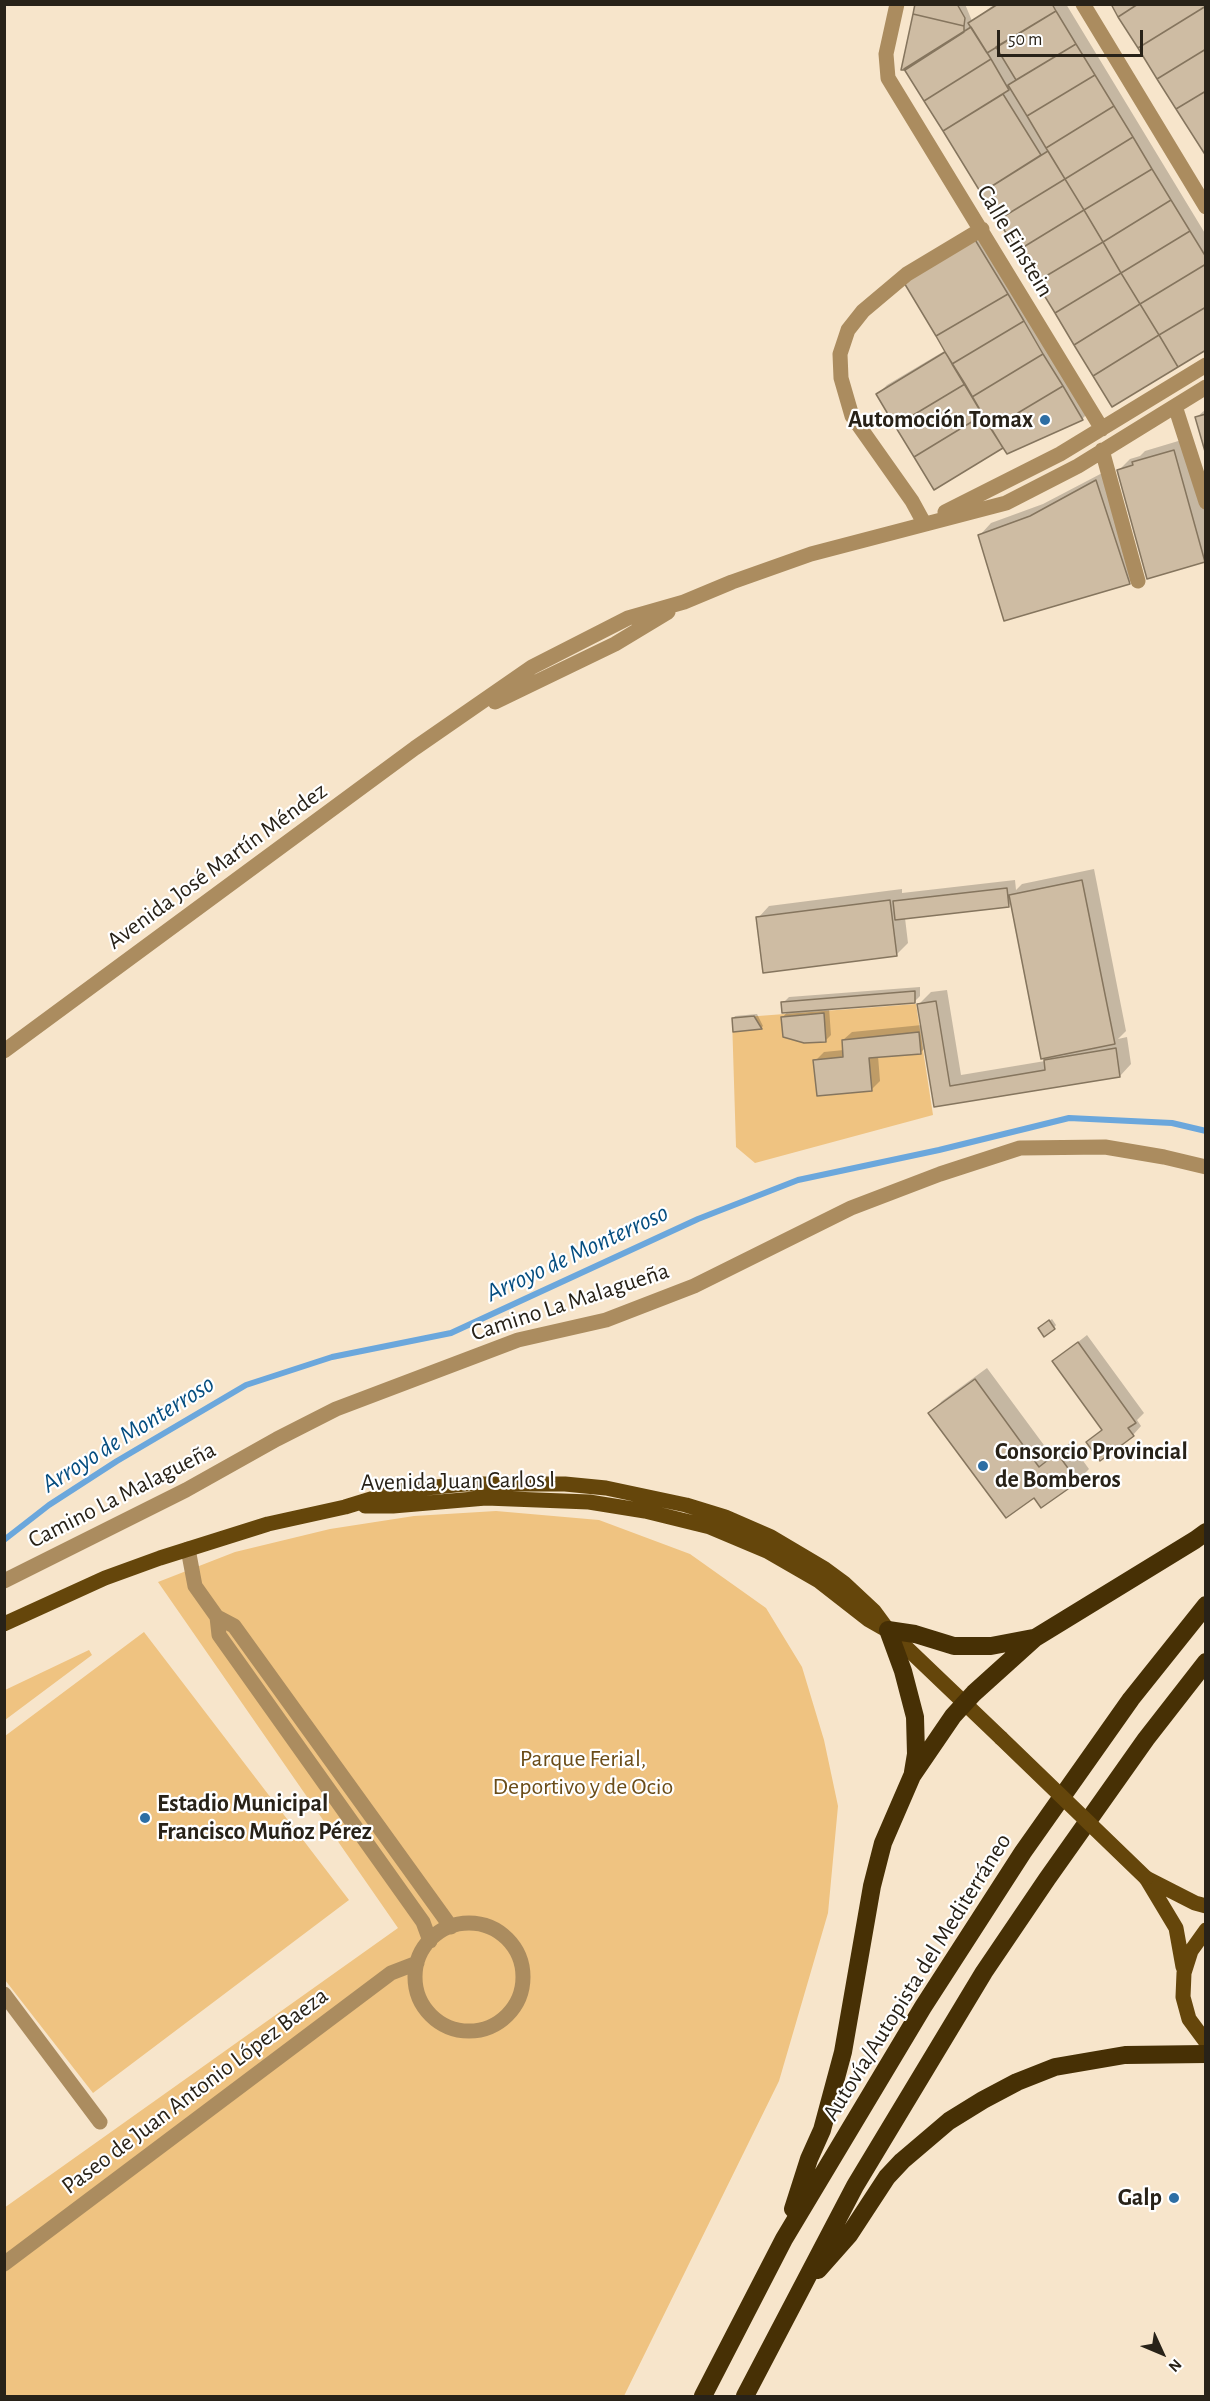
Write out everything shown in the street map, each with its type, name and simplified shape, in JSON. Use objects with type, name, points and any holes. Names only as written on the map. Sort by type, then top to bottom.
[{"type":"highway","points":[[784,2239],[809,2159],[822,2130],[843,2052],[872,1886],[883,1843],[912,1776],[952,1716],[1035,1638],[1206,1532]]},
{"type":"highway","name":"Autovía/Autopista del Mediterráneo","points":[[703,2397],[784,2239],[923,2007],[1023,1852],[1131,1700],[1206,1605]]},
{"type":"highway","points":[[912,1776],[916,1754],[915,1717],[903,1671],[888,1630],[915,1634],[954,1646],[991,1646],[1035,1638]]},
{"type":"highway","points":[[745,2397],[855,2186],[984,1972],[1093,1814],[1206,1662]]},
{"type":"highway","points":[[797,2294],[849,2235],[887,2177],[902,2161],[949,2121],[983,2100],[1017,2082],[1067,2065],[1125,2055],[1206,2054]]},
{"type":"main road","name":"Avenida Juan Carlos I","points":[[4,1623],[105,1578],[188,1549],[268,1524],[345,1506],[393,1506],[486,1498],[589,1502],[645,1511],[710,1527],[767,1551],[819,1581],[869,1620],[888,1630],[1146,1878]]},
{"type":"main road","points":[[1146,1878],[1195,1903],[1206,1906]]},
{"type":"main road","points":[[1146,1878],[1176,1928],[1184,1973],[1183,1996],[1189,2019],[1206,2042]]},
{"type":"main road","points":[[1184,1973],[1191,1951],[1206,1930]]},
{"type":"street","name":"Calle Einstein","points":[[897,4],[886,54],[888,78],[1102,429]]},
{"type":"street","points":[[1083,4],[1206,207]]},
{"type":"street","points":[[924,523],[912,501],[852,416],[841,378],[840,354],[848,330],[863,311],[907,274],[982,229]]},
{"type":"street","name":"Avenida José Martín Méndez","points":[[924,523],[1015,478],[1102,429],[1206,365]]},
{"type":"street","name":"Avenida José Martín Méndez","points":[[4,1051],[396,762],[457,720],[615,644],[684,602],[732,582],[811,554],[924,523],[976,512],[1032,490],[1206,387]]},
{"type":"street","points":[[1175,406],[1206,502]]},
{"type":"street","name":"Avenida José Martín Méndez","points":[[1032,490],[1053,469],[1099,441],[1102,429]]},
{"type":"street","points":[[1102,450],[1138,581]]},
{"type":"street","name":"Camino La Malagueña","points":[[4,1581],[186,1490],[277,1438],[336,1409],[519,1340],[606,1320],[694,1286],[851,1208],[940,1174],[1020,1148],[1105,1147],[1206,1167]]},
{"type":"street","points":[[188,1549],[195,1586],[217,1617],[234,1626],[452,1927]]},
{"type":"street","points":[[217,1617],[219,1635],[423,1922],[430,1941]]},
{"type":"street","points":[[463,1924],[486,1926],[497,1931],[514,1947],[519,1958],[523,1981],[516,2003],[510,2013],[491,2027],[461,2030],[444,2025],[434,2018],[420,1999],[416,1975],[417,1963],[430,1941],[452,1927],[463,1924]]},
{"type":"street","name":"Paseo de Juan Antonio López Baeza","points":[[4,2264],[391,1973],[417,1963]]},
{"type":"street","points":[[4,1994],[100,2122]]},
{"type":"green space","points":[[916,1004],[933,1115],[755,1163],[736,1147],[732,1018]]},
{"type":"green space","name":"Parque Ferial, Deportivo y de Ocio","points":[[496,1511],[599,1520],[690,1554],[766,1608],[802,1667],[824,1740],[838,1806],[828,1913],[779,2081],[624,2396],[5,2396],[4,2208],[398,1928],[158,1582],[235,1552],[330,1529],[414,1516]]},
{"type":"green space","name":"Estadio Municipal Francisco Muñoz Pérez","points":[[144,1632],[349,1900],[93,2093],[5,1980],[5,1736]]},
{"type":"green space","points":[[89,1650],[92,1655],[5,1720],[5,1690]]},
{"type":"building","points":[[915,4],[957,4],[965,18],[964,26],[913,14]]},
{"type":"building","points":[[998,4],[1052,4],[1056,11],[987,53],[968,23]]},
{"type":"building","points":[[1111,4],[1138,4],[1118,17]]},
{"type":"building","points":[[1138,4],[1206,4],[1206,6],[1138,48],[1118,17]]},
{"type":"building","points":[[1206,6],[1206,49],[1157,79],[1138,48]]},
{"type":"building","points":[[1056,11],[1076,44],[1016,80],[996,47]]},
{"type":"building","points":[[913,14],[964,26],[964,32],[905,70],[901,70]]},
{"type":"building","points":[[971,27],[991,59],[924,101],[904,69]]},
{"type":"building","points":[[1076,44],[1095,75],[1027,116],[1008,85]]},
{"type":"building","points":[[1206,49],[1206,91],[1176,109],[1157,79]]},
{"type":"building","points":[[991,59],[1009,90],[943,131],[924,101]]},
{"type":"building","points":[[1095,75],[1114,106],[1046,148],[1027,116]]},
{"type":"building","points":[[1206,91],[1206,156],[1176,109]]},
{"type":"building","points":[[1003,94],[1041,155],[981,193],[943,131]]},
{"type":"building","points":[[1114,106],[1133,137],[1065,179],[1046,148]]},
{"type":"building","points":[[1133,137],[1152,169],[1084,210],[1065,179]]},
{"type":"building","points":[[1048,151],[1065,179],[998,220],[981,193]]},
{"type":"building","points":[[1152,169],[1171,200],[1103,242],[1084,210]]},
{"type":"building","points":[[1065,179],[1084,210],[1017,251],[998,220]]},
{"type":"building","points":[[1171,200],[1190,231],[1121,273],[1103,242]]},
{"type":"building","points":[[1084,210],[1103,242],[1036,282],[1017,251]]},
{"type":"building","points":[[1190,231],[1206,257],[1206,264],[1140,304],[1121,273]]},
{"type":"building","points":[[974,238],[1008,294],[936,336],[903,281]]},
{"type":"building","points":[[1103,242],[1121,273],[1055,313],[1036,282]]},
{"type":"building","points":[[1206,264],[1206,307],[1159,335],[1140,304]]},
{"type":"building","points":[[1121,273],[1140,304],[1074,345],[1055,313]]},
{"type":"building","points":[[1008,294],[1024,321],[952,364],[936,336]]},
{"type":"building","points":[[1140,304],[1159,335],[1093,376],[1074,345]]},
{"type":"building","points":[[1206,307],[1206,350],[1178,367],[1159,335]]},
{"type":"building","points":[[1024,321],[1043,354],[972,397],[952,364]]},
{"type":"building","points":[[1159,335],[1178,367],[1112,407],[1093,376]]},
{"type":"building","points":[[945,352],[965,384],[895,426],[876,394]]},
{"type":"building","points":[[1043,354],[1063,386],[991,429],[972,397]]},
{"type":"building","points":[[965,384],[983,415],[914,457],[895,426]]},
{"type":"building","points":[[1063,386],[1083,420],[1007,454],[991,429]]},
{"type":"building","points":[[1206,414],[1206,455],[1195,417]]},
{"type":"building","points":[[983,415],[1003,448],[934,490],[914,457]]},
{"type":"building","points":[[1174,450],[1205,562],[1147,579],[1117,470],[1133,465],[1132,462]]},
{"type":"building","points":[[1096,480],[1130,584],[1004,621],[978,535],[1030,516]]},
{"type":"building","points":[[1082,880],[1115,1044],[1041,1059],[1009,895]]},
{"type":"building","points":[[1007,888],[1009,907],[895,920],[893,901]]},
{"type":"building","points":[[890,900],[897,956],[763,973],[756,917]]},
{"type":"building","points":[[915,991],[915,1003],[782,1013],[781,1002]]},
{"type":"building","points":[[936,1001],[950,1086],[1045,1070],[1044,1060],[1116,1048],[1120,1077],[934,1107],[917,1004]]},
{"type":"building","points":[[824,1013],[826,1042],[804,1043],[783,1037],[781,1017]]},
{"type":"building","points":[[754,1016],[762,1029],[733,1032],[732,1018]]},
{"type":"building","points":[[919,1032],[921,1054],[869,1058],[872,1091],[817,1096],[813,1060],[843,1057],[842,1040]]},
{"type":"building","points":[[1049,1320],[1055,1329],[1044,1337],[1038,1328]]},
{"type":"building","points":[[1078,1342],[1136,1423],[1128,1428],[1134,1436],[1100,1461],[1086,1442],[1102,1430],[1052,1361]]},
{"type":"building","points":[[975,1379],[1039,1467],[1057,1453],[1078,1482],[1041,1508],[1034,1498],[1006,1518],[928,1413]]},
{"type":"waterway","name":"Arroyo de Monterroso","points":[[4,1540],[49,1505],[117,1461],[246,1385],[332,1357],[451,1333],[698,1219],[798,1180],[939,1150],[1069,1118],[1172,1123],[1206,1131]]},
{"type":"place","name":"Automoción Tomax","points":[[1045,420]]},
{"type":"place","name":"Consorcio Provincial de Bomberos","points":[[983,1466]]},
{"type":"place","name":"Estadio Municipal Francisco Muñoz Pérez","points":[[145,1818]]},
{"type":"place","name":"Galp","points":[[1174,2198]]}]
